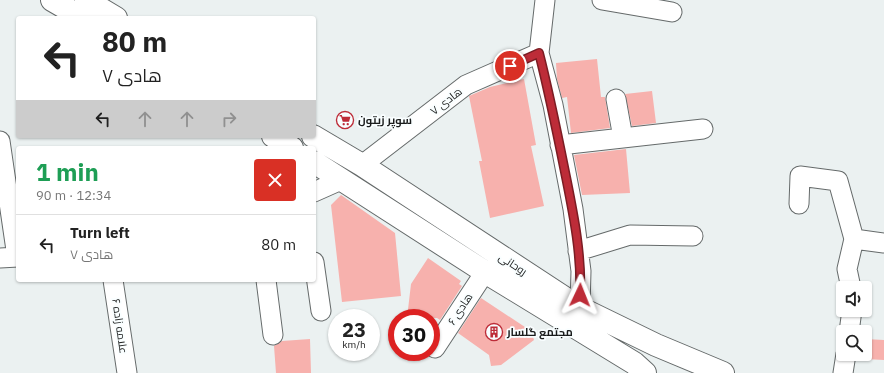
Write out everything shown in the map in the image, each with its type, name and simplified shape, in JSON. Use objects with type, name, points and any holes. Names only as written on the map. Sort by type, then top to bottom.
[{"type":"main road","points":[[52,0],[80,16]]},
{"type":"main road","points":[[86,0],[113,16]]},
{"type":"main road","points":[[276,138],[289,146]]},
{"type":"main road","name":"روحانی","points":[[316,138],[362,165],[580,308],[656,346],[723,373]]},
{"type":"main road","name":"روحانی","points":[[316,163],[485,272],[634,363],[645,373]]},
{"type":"main road","points":[[426,234],[438,215]]},
{"type":"street","points":[[545,0],[539,53],[553,105],[573,209],[581,271],[580,308]]},
{"type":"street","points":[[602,0],[672,12]]},
{"type":"street","name":"هادی ۷","points":[[362,165],[466,85],[539,53]]},
{"type":"street","points":[[616,99],[623,138]]},
{"type":"street","points":[[560,146],[703,129]]},
{"type":"street","points":[[0,141],[3,189],[12,257]]},
{"type":"street","points":[[799,204],[800,176],[838,180],[854,239],[846,269],[849,281]]},
{"type":"street","points":[[316,191],[341,180]]},
{"type":"street","points":[[578,251],[630,234],[694,236]]},
{"type":"street","points":[[854,239],[884,243]]},
{"type":"street","name":"هادی ۶","points":[[440,340],[485,272]]},
{"type":"street","points":[[316,276],[321,311]]},
{"type":"street","name":"علامه زاده ۶","points":[[114,282],[127,373]]},
{"type":"street","points":[[266,282],[273,335]]},
{"type":"street","points":[[843,373],[845,361]]},
{"type":"building","points":[[597,59],[601,97],[605,97],[610,128],[571,133],[567,97],[562,98],[557,79],[556,63]]},
{"type":"building","points":[[524,79],[536,145],[531,146],[544,206],[490,218],[479,161],[482,161],[469,96],[490,87]]},
{"type":"building","points":[[652,91],[656,123],[632,126],[625,94]]},
{"type":"building","points":[[626,149],[630,193],[582,195],[574,155]]},
{"type":"building","points":[[341,195],[395,233],[401,296],[342,302],[331,205]]},
{"type":"building","points":[[428,258],[461,281],[459,284],[462,286],[440,320],[440,309],[408,309],[411,284]]},
{"type":"building","name":"مجتمع گلسار","points":[[481,298],[531,331],[534,340],[501,365],[491,366],[489,355],[458,333]]},
{"type":"building","points":[[310,339],[311,373],[276,373],[274,346],[282,341]]},
{"type":"building","points":[[872,339],[884,340],[884,360],[872,359]]},
{"type":"place","name":"سوپر زیتون","points":[[345,120]]},
{"type":"place","name":"مجتمع گلسار","points":[[494,332]]},
{"type":"route","points":[[510,66],[539,53],[553,105],[573,209],[581,271],[580,295]]}]
